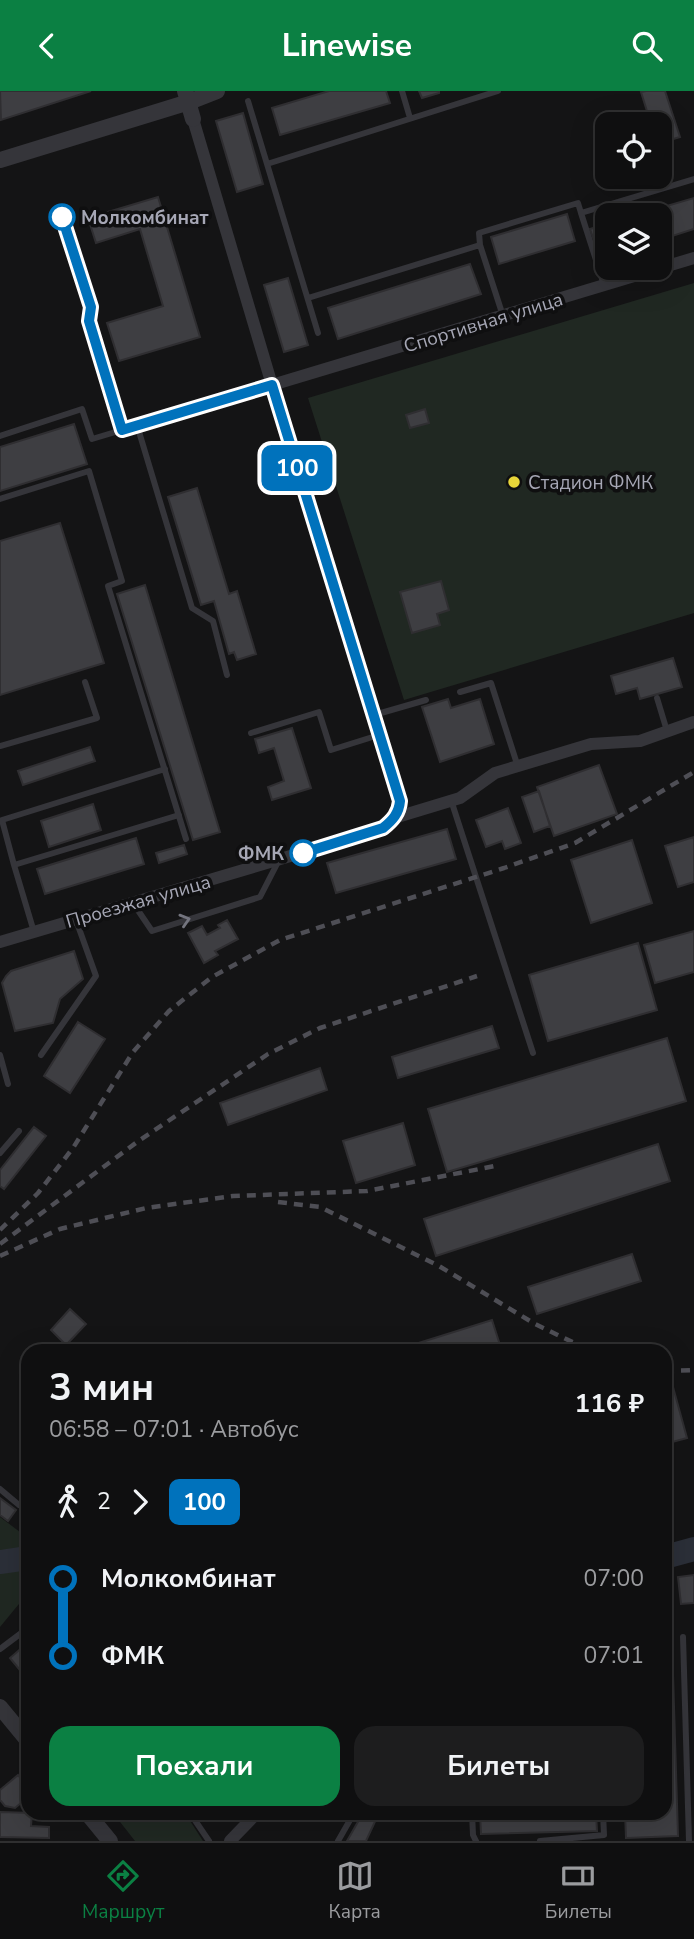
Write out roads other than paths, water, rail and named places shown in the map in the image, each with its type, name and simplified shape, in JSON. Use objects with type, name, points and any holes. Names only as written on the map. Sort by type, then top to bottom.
[{"type":"street","points":[[0,160],[187,97],[217,91]]},
{"type":"street","points":[[187,97],[400,801],[394,818]]},
{"type":"street","name":"Спортивная улица","points":[[272,385],[694,258]]},
{"type":"street","name":"Проезжая улица","points":[[0,942],[375,831],[394,818],[460,798],[495,773],[591,744],[640,741],[694,722]]},
{"type":"street","points":[[0,1707],[21,1732]]},
{"type":"street","points":[[93,1820],[110,1841]]},
{"type":"street","points":[[230,1841],[250,1820]]},
{"type":"lane","points":[[402,91],[410,118]]},
{"type":"lane","points":[[267,164],[498,91]]},
{"type":"lane","points":[[248,101],[318,333]]},
{"type":"lane","points":[[581,213],[694,179]]},
{"type":"lane","points":[[503,317],[480,245],[479,233],[491,229],[578,203],[605,286]]},
{"type":"lane","points":[[62,217],[91,307],[89,321],[122,430]]},
{"type":"lane","points":[[308,298],[480,245]]},
{"type":"lane","points":[[0,436],[82,409],[92,439],[272,385]]},
{"type":"lane","points":[[137,425],[192,608],[213,621],[227,675]]},
{"type":"lane","points":[[0,499],[89,471],[122,581],[108,586],[186,839]]},
{"type":"lane","points":[[0,746],[97,718],[85,682]]},
{"type":"lane","points":[[460,692],[491,683],[518,767]]},
{"type":"lane","points":[[657,698],[667,731]]},
{"type":"lane","points":[[373,716],[426,700]]},
{"type":"lane","points":[[251,733],[319,712],[331,750],[379,735]]},
{"type":"lane","points":[[34,932],[1,818],[164,769]]},
{"type":"lane","points":[[451,800],[533,1053]]},
{"type":"lane","points":[[14,866],[179,815]]},
{"type":"lane","points":[[133,903],[152,931],[261,897],[279,860]]},
{"type":"lane","points":[[41,1055],[96,976],[76,920]]},
{"type":"lane","points":[[0,1055],[8,1084]]},
{"type":"lane","points":[[0,1153],[19,1131]]},
{"type":"lane","points":[[0,1489],[19,1505]]},
{"type":"lane","points":[[0,1649],[21,1633]]},
{"type":"lane","points":[[683,1637],[689,1841]]},
{"type":"lane","points":[[195,1820],[209,1841]]},
{"type":"lane","points":[[338,1841],[350,1820]]},
{"type":"lane","points":[[472,1820],[476,1841]]},
{"type":"lane","points":[[540,1841],[604,1835],[603,1820]]},
{"type":"waterway","points":[[672,1555],[694,1549]]},
{"type":"waterway","points":[[0,1562],[21,1559]]},
{"type":"railway","points":[[0,1230],[38,1193],[73,1148],[133,1052],[169,1011],[212,977],[280,940],[575,843],[694,772]]},
{"type":"railway","points":[[0,1244],[137,1142],[268,1054],[320,1028],[477,976]]},
{"type":"railway","points":[[0,1256],[60,1229],[146,1208],[233,1196],[367,1191],[500,1165]]},
{"type":"railway","points":[[278,1202],[320,1207],[439,1266],[535,1324],[576,1344]]},
{"type":"railway","points":[[672,1371],[694,1370]]},
{"type":"place","name":"Молкомбинат","points":[[62,217]]},
{"type":"place","name":"Стадион ФМК","points":[[514,482]]},
{"type":"place","name":"ФМК","points":[[303,853]]}]
